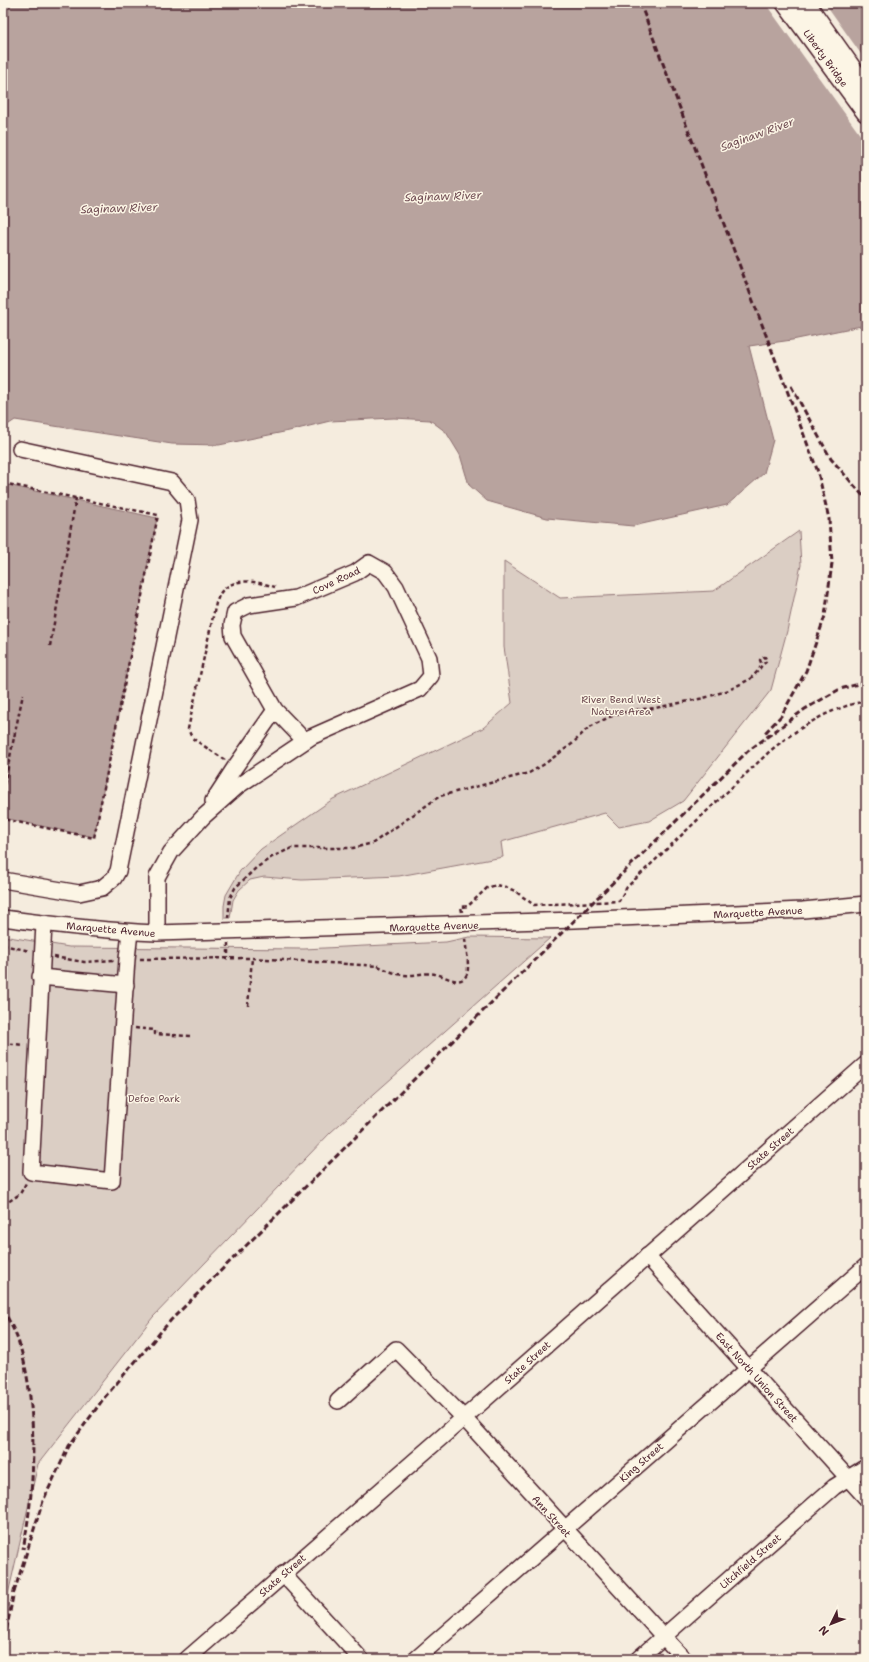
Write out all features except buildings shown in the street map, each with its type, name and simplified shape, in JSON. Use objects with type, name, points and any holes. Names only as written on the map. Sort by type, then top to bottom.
[{"type":"main road","name":"Liberty Bridge","points":[[786,3],[866,112]]},
{"type":"main road","name":"Liberty Bridge","points":[[805,3],[866,89]]},
{"type":"street","points":[[3,880],[79,893],[102,888],[114,878],[118,871],[190,520],[187,500],[172,482],[20,449]]},
{"type":"street","name":"Cove Road","points":[[157,933],[157,877],[171,852],[203,817],[238,786],[305,741],[420,689],[431,676],[429,658],[396,587],[385,572],[369,563],[356,573],[296,598],[249,605],[235,612],[232,624],[233,636],[275,710],[305,741]]},
{"type":"street","name":"Cove Road","points":[[203,817],[235,767],[275,710]]},
{"type":"street","name":"Marquette Avenue","points":[[3,918],[44,924],[157,933],[463,925],[803,910],[866,904]]},
{"type":"street","points":[[44,924],[41,954],[38,1046],[31,1172],[112,1180],[130,932]]},
{"type":"street","points":[[40,978],[126,984]]},
{"type":"street","name":"State Street","points":[[186,1659],[464,1418],[866,1064]]},
{"type":"street","name":"East North Union Street","points":[[647,1256],[866,1498]]},
{"type":"street","name":"King Street","points":[[416,1659],[866,1266]]},
{"type":"street","name":"Ann Street","points":[[338,1400],[396,1349],[464,1418],[684,1659]]},
{"type":"street","name":"Litchfield Street","points":[[638,1659],[834,1487],[866,1467]]},
{"type":"street","points":[[283,1574],[361,1659]]},
{"type":"path","points":[[3,483],[158,515],[94,838],[3,819]]},
{"type":"path","points":[[50,646],[76,498]]},
{"type":"path","points":[[235,767],[192,738],[188,730],[216,603],[222,592],[241,581],[256,582],[278,588],[296,598]]},
{"type":"path","points":[[228,958],[230,898],[235,888],[256,868],[272,857],[292,848],[353,848],[373,843],[440,796],[529,773],[572,744],[588,728],[609,717],[632,710],[655,708],[704,698],[729,690],[750,679],[758,671],[762,664]]},
{"type":"path","points":[[3,790],[23,694]]},
{"type":"path","points":[[3,945],[84,962],[127,959],[252,958],[378,966],[392,972],[405,975],[434,974],[455,981],[462,980],[466,976],[468,968],[461,907],[468,906],[487,888],[496,885],[506,887],[515,891],[534,905],[619,901],[627,887],[770,751],[792,733],[816,718],[832,711],[866,701]]},
{"type":"path","points":[[248,1006],[252,958]]},
{"type":"path","points":[[123,1027],[155,1030],[155,1034],[190,1036]]},
{"type":"path","points":[[3,1042],[38,1046]]},
{"type":"path","points":[[3,1204],[6,1204],[20,1194],[31,1172]]},
{"type":"green space","name":"River Bend West Nature Area","points":[[799,531],[801,565],[787,631],[771,690],[683,801],[649,821],[619,827],[605,813],[501,842],[503,857],[399,876],[302,880],[264,877],[250,880],[239,890],[233,900],[230,918],[224,918],[226,895],[240,871],[261,849],[333,799],[483,728],[512,703],[504,647],[504,561],[560,598],[714,591]]},
{"type":"green space","name":"Defoe Park","points":[[3,936],[69,947],[304,949],[446,942],[469,937],[550,938],[331,1132],[153,1317],[38,1464],[3,1616]]},
{"type":"water","name":"Saginaw River","points":[[3,3],[866,3],[866,325],[792,340],[749,346],[773,440],[764,473],[727,505],[633,526],[547,518],[487,501],[469,485],[460,455],[446,432],[430,420],[394,418],[330,421],[219,445],[172,444],[15,420],[3,428]]},
{"type":"water","points":[[3,484],[157,518],[94,837],[3,818]]},
{"type":"pier","points":[[765,3],[825,3],[866,61],[866,143]]},
{"type":"railway","points":[[640,3],[818,472],[829,519],[832,563],[825,616],[806,671],[781,716],[764,734]]},
{"type":"railway","points":[[791,386],[831,459],[866,499]]},
{"type":"railway","points":[[14,1592],[43,1501],[69,1446],[104,1398],[171,1320],[593,902],[748,751],[805,709],[840,689],[866,682]]},
{"type":"railway","points":[[3,1309],[18,1340],[29,1390],[32,1416],[33,1444],[31,1498],[23,1549]]},
{"type":"railway","points":[[3,1647],[15,1586]]}]
